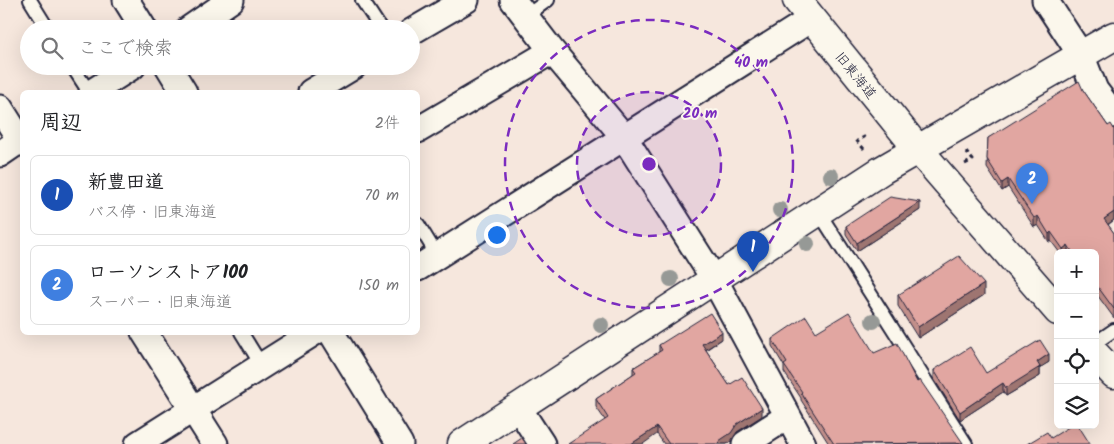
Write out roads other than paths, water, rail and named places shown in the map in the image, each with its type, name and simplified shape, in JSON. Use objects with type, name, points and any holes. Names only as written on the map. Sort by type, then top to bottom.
[{"type":"street","points":[[126,0],[138,20]]},
{"type":"street","points":[[202,20],[231,0]]},
{"type":"street","points":[[420,27],[466,0]]},
{"type":"street","points":[[1045,0],[1081,55],[1096,90],[1114,115]]},
{"type":"street","points":[[519,8],[552,51],[624,137],[714,279],[803,444]]},
{"type":"street","points":[[427,261],[624,137],[804,9]]},
{"type":"street","name":"旧東海道","points":[[804,9],[918,148],[1054,306]]},
{"type":"street","points":[[462,444],[818,211],[918,148],[1114,36]]},
{"type":"street","points":[[420,129],[552,51]]},
{"type":"street","points":[[93,90],[117,75]]},
{"type":"street","points":[[174,75],[183,90]]},
{"type":"street","points":[[313,90],[339,75]]},
{"type":"street","points":[[0,108],[20,138]]},
{"type":"street","points":[[0,154],[20,142]]},
{"type":"street","points":[[146,335],[216,444]]},
{"type":"street","points":[[138,444],[310,335]]},
{"type":"street","points":[[333,335],[400,444]]},
{"type":"street","points":[[1099,358],[1114,374]]},
{"type":"street","points":[[518,408],[542,444]]},
{"type":"street","points":[[745,444],[788,416]]},
{"type":"lane","points":[[30,0],[42,20]]},
{"type":"lane","points":[[362,0],[375,20]]},
{"type":"lane","points":[[519,8],[548,0]]},
{"type":"lane","points":[[78,75],[89,90]]},
{"type":"lane","points":[[818,211],[966,444]]},
{"type":"lane","points":[[420,232],[427,261]]},
{"type":"lane","points":[[1099,340],[1114,330]]},
{"type":"lane","points":[[243,335],[262,366]]},
{"type":"place","name":"ローソンストア100","points":[[1032,204]]},
{"type":"place","name":"新豊田道","points":[[753,272]]}]
